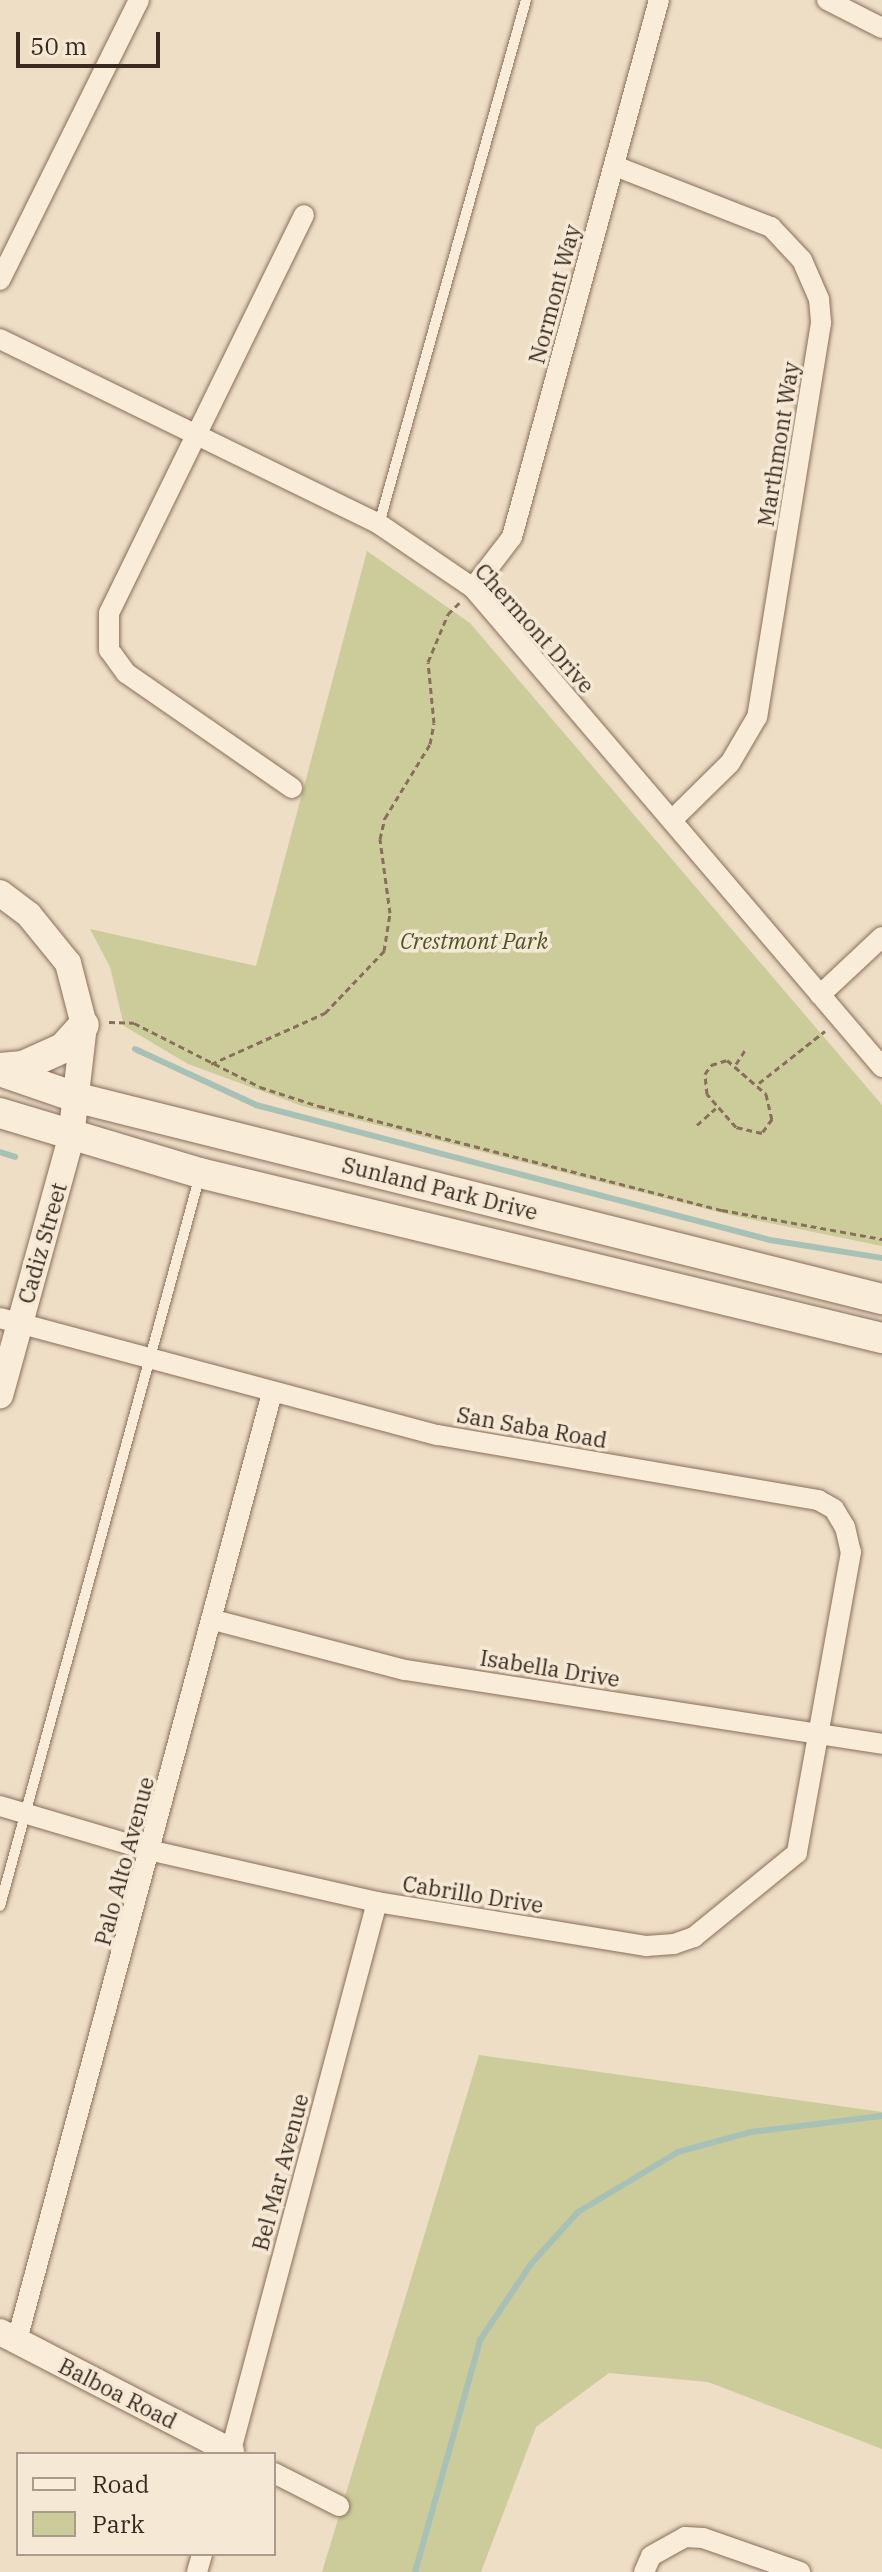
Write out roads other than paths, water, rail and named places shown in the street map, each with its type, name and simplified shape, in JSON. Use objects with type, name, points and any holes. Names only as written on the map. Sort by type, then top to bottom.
[{"type":"main road","points":[[0,1069],[23,1066],[63,1048],[96,1023]]},
{"type":"main road","name":"Sunland Park Drive","points":[[0,1069],[78,1098],[882,1299]]},
{"type":"main road","name":"Sunland Park Drive","points":[[0,1113],[71,1138],[200,1173],[882,1338]]},
{"type":"street","points":[[0,280],[139,0]]},
{"type":"street","name":"Normont Way","points":[[473,588],[512,537],[659,0]]},
{"type":"street","points":[[827,0],[882,28]]},
{"type":"street","name":"Marthmont Way","points":[[615,166],[771,227],[802,260],[819,299],[821,323],[757,717],[730,763],[672,820]]},
{"type":"street","points":[[292,788],[148,690],[109,650],[109,613],[304,215]]},
{"type":"street","name":"Chermont Drive","points":[[0,339],[379,524],[473,588],[882,1067]]},
{"type":"street","name":"Cadiz Street","points":[[0,893],[29,915],[68,963],[96,1023],[71,1138],[10,1321],[0,1395]]},
{"type":"street","points":[[820,995],[882,937]]},
{"type":"street","name":"San Saba Road","points":[[10,1321],[438,1435],[818,1500],[834,1509],[851,1552],[822,1734]]},
{"type":"street","name":"Palo Alto Avenue","points":[[8,2336],[152,1851],[272,1393]]},
{"type":"street","name":"Isabella Drive","points":[[214,1620],[405,1670],[882,1744]]},
{"type":"street","name":"Cabrillo Drive","points":[[0,1806],[152,1851],[377,1902],[646,1946],[694,1937],[797,1853],[822,1734]]},
{"type":"street","name":"Bel Mar Avenue","points":[[232,2452],[377,1902]]},
{"type":"street","name":"Balboa Road","points":[[8,2336],[230,2452]]},
{"type":"street","points":[[276,2474],[339,2506]]},
{"type":"street","points":[[644,2572],[651,2556],[685,2537],[703,2538],[800,2572]]},
{"type":"lane","points":[[379,524],[526,0]]},
{"type":"lane","points":[[0,1906],[200,1173]]},
{"type":"waterway","points":[[135,1049],[256,1105],[770,1240],[882,1258]]},
{"type":"waterway","points":[[0,1152],[15,1157]]},
{"type":"waterway","points":[[415,2572],[480,2340],[531,2264],[578,2212],[678,2152],[751,2132],[882,2116]]},
{"type":"park label","name":"Crestmont Park","points":[[474,941]]}]
